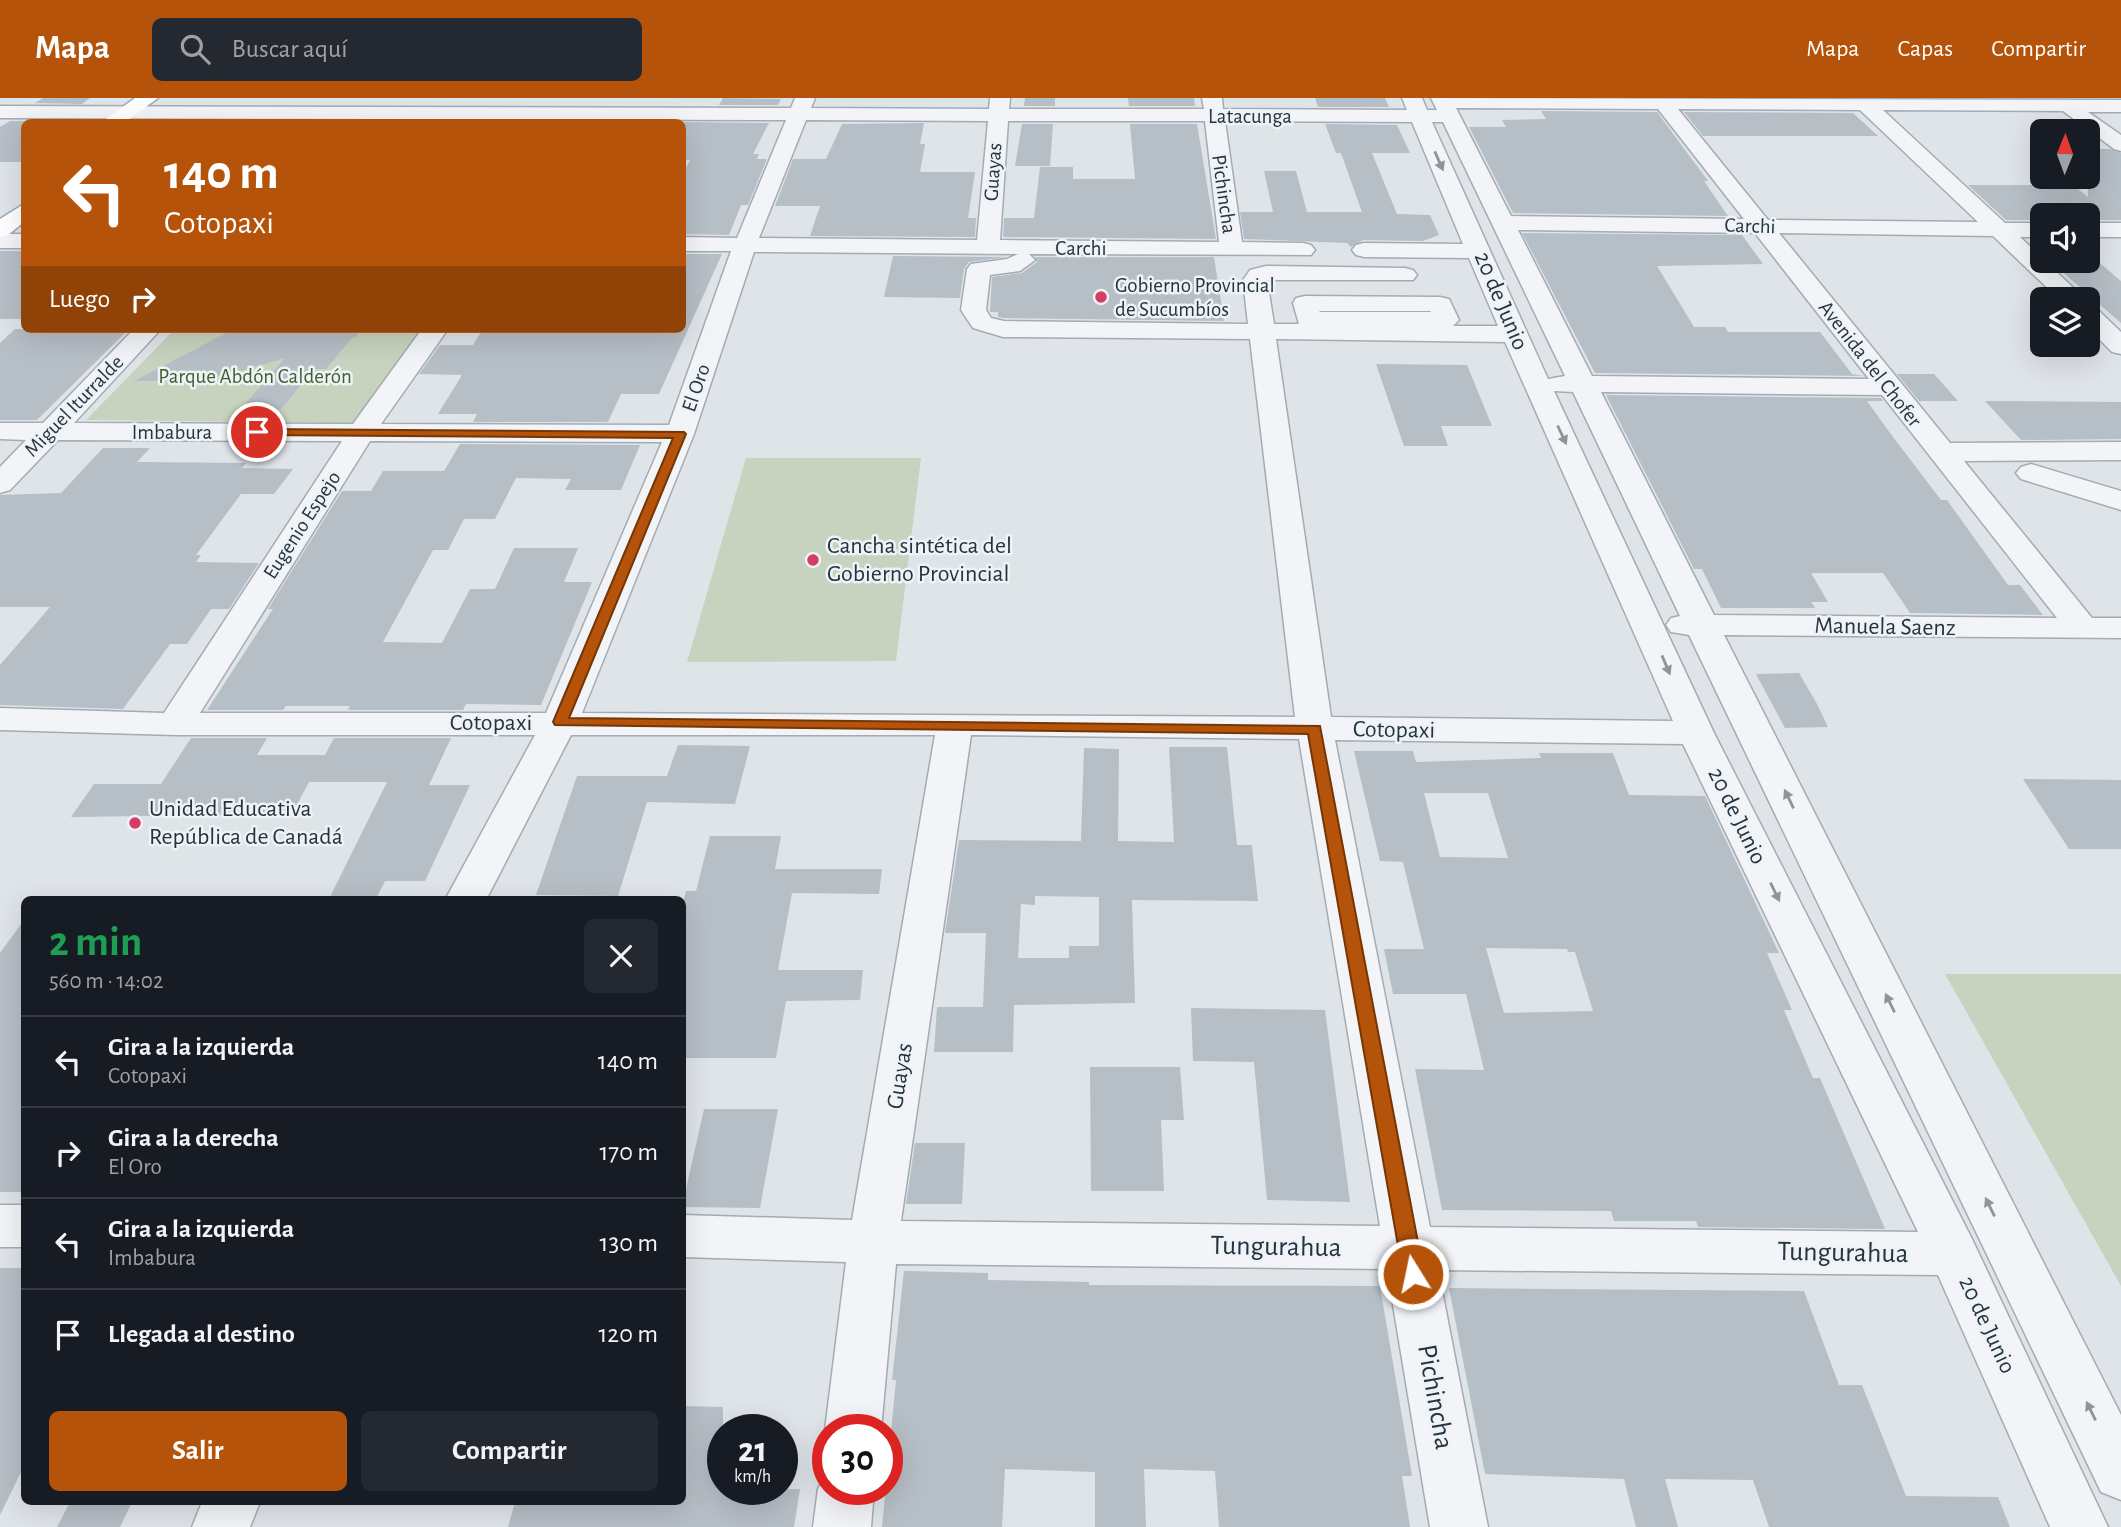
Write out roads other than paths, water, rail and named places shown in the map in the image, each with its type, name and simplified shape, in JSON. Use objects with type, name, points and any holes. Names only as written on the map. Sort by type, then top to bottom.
[{"type":"main road","points":[[135,114],[172,98]]},
{"type":"main road","points":[[0,207],[21,191]]},
{"type":"main road","points":[[0,230],[21,213]]},
{"type":"street","points":[[366,118],[386,98]]},
{"type":"street","name":"Latacunga","points":[[0,112],[366,118],[802,105],[1433,106],[1660,100],[2062,102],[2121,106]]},
{"type":"street","name":"Avenida del Chofer","points":[[1660,100],[2083,629]]},
{"type":"street","points":[[1860,100],[2060,287]]},
{"type":"street","points":[[2062,102],[2121,145]]},
{"type":"street","name":"El Oro","points":[[467,896],[560,722],[680,434],[745,245],[802,105]]},
{"type":"street","name":"20 de Junio","points":[[1433,106],[1490,236],[1581,384],[1703,625],[2121,1473]]},
{"type":"street","name":"Guayas","points":[[988,247],[998,107]]},
{"type":"street","name":"Pichincha","points":[[1212,107],[1231,249]]},
{"type":"street","name":"Carchi","points":[[686,244],[1335,250],[1490,236],[1759,224],[1799,228],[2030,229]]},
{"type":"street","points":[[2100,230],[2121,230]]},
{"type":"street","name":"20 de Junio","points":[[1490,236],[1514,334],[1696,733],[1954,1254],[2079,1527]]},
{"type":"street","points":[[0,241],[21,242]]},
{"type":"street","points":[[1025,247],[1023,262],[979,269],[973,310],[982,323],[1003,329],[1261,333],[1373,319],[1514,334]]},
{"type":"street","points":[[1373,319],[1362,274],[1405,275]]},
{"type":"street","name":"Pichincha","points":[[1362,274],[1258,275],[1255,281],[1315,729],[1459,1527]]},
{"type":"street","points":[[2100,326],[2121,346]]},
{"type":"street","name":"Miguel Iturralde","points":[[0,484],[144,333]]},
{"type":"street","name":"Eugenio Espejo","points":[[175,724],[361,433],[432,333]]},
{"type":"street","points":[[1538,384],[1888,387]]},
{"type":"street","name":"Imbabura","points":[[0,431],[680,434]]},
{"type":"street","points":[[1940,452],[2121,451]]},
{"type":"street","points":[[2031,473],[2121,501]]},
{"type":"street","points":[[1959,474],[2121,473]]},
{"type":"street","name":"Manuela Saenz","points":[[1649,625],[2121,628]]},
{"type":"street","name":"Cotopaxi","points":[[0,719],[175,724],[955,724],[1696,733]]},
{"type":"street","name":"Guayas","points":[[855,1414],[873,1242],[955,724]]},
{"type":"street","points":[[0,1226],[21,1226]]},
{"type":"street","name":"Tungurahua","points":[[686,1236],[873,1242],[1954,1254]]},
{"type":"street","points":[[221,1527],[230,1505]]},
{"type":"street","points":[[842,1527],[844,1505]]},
{"type":"place","name":"Gobierno Provincial de Sucumbíos","points":[[1101,297]]},
{"type":"place","name":"Cancha sintética del Gobierno Provincial","points":[[813,560]]},
{"type":"place","name":"Unidad Educativa República de Canadá","points":[[135,823]]},
{"type":"park label","name":"Parque Abdón Calderón","points":[[255,376]]}]
